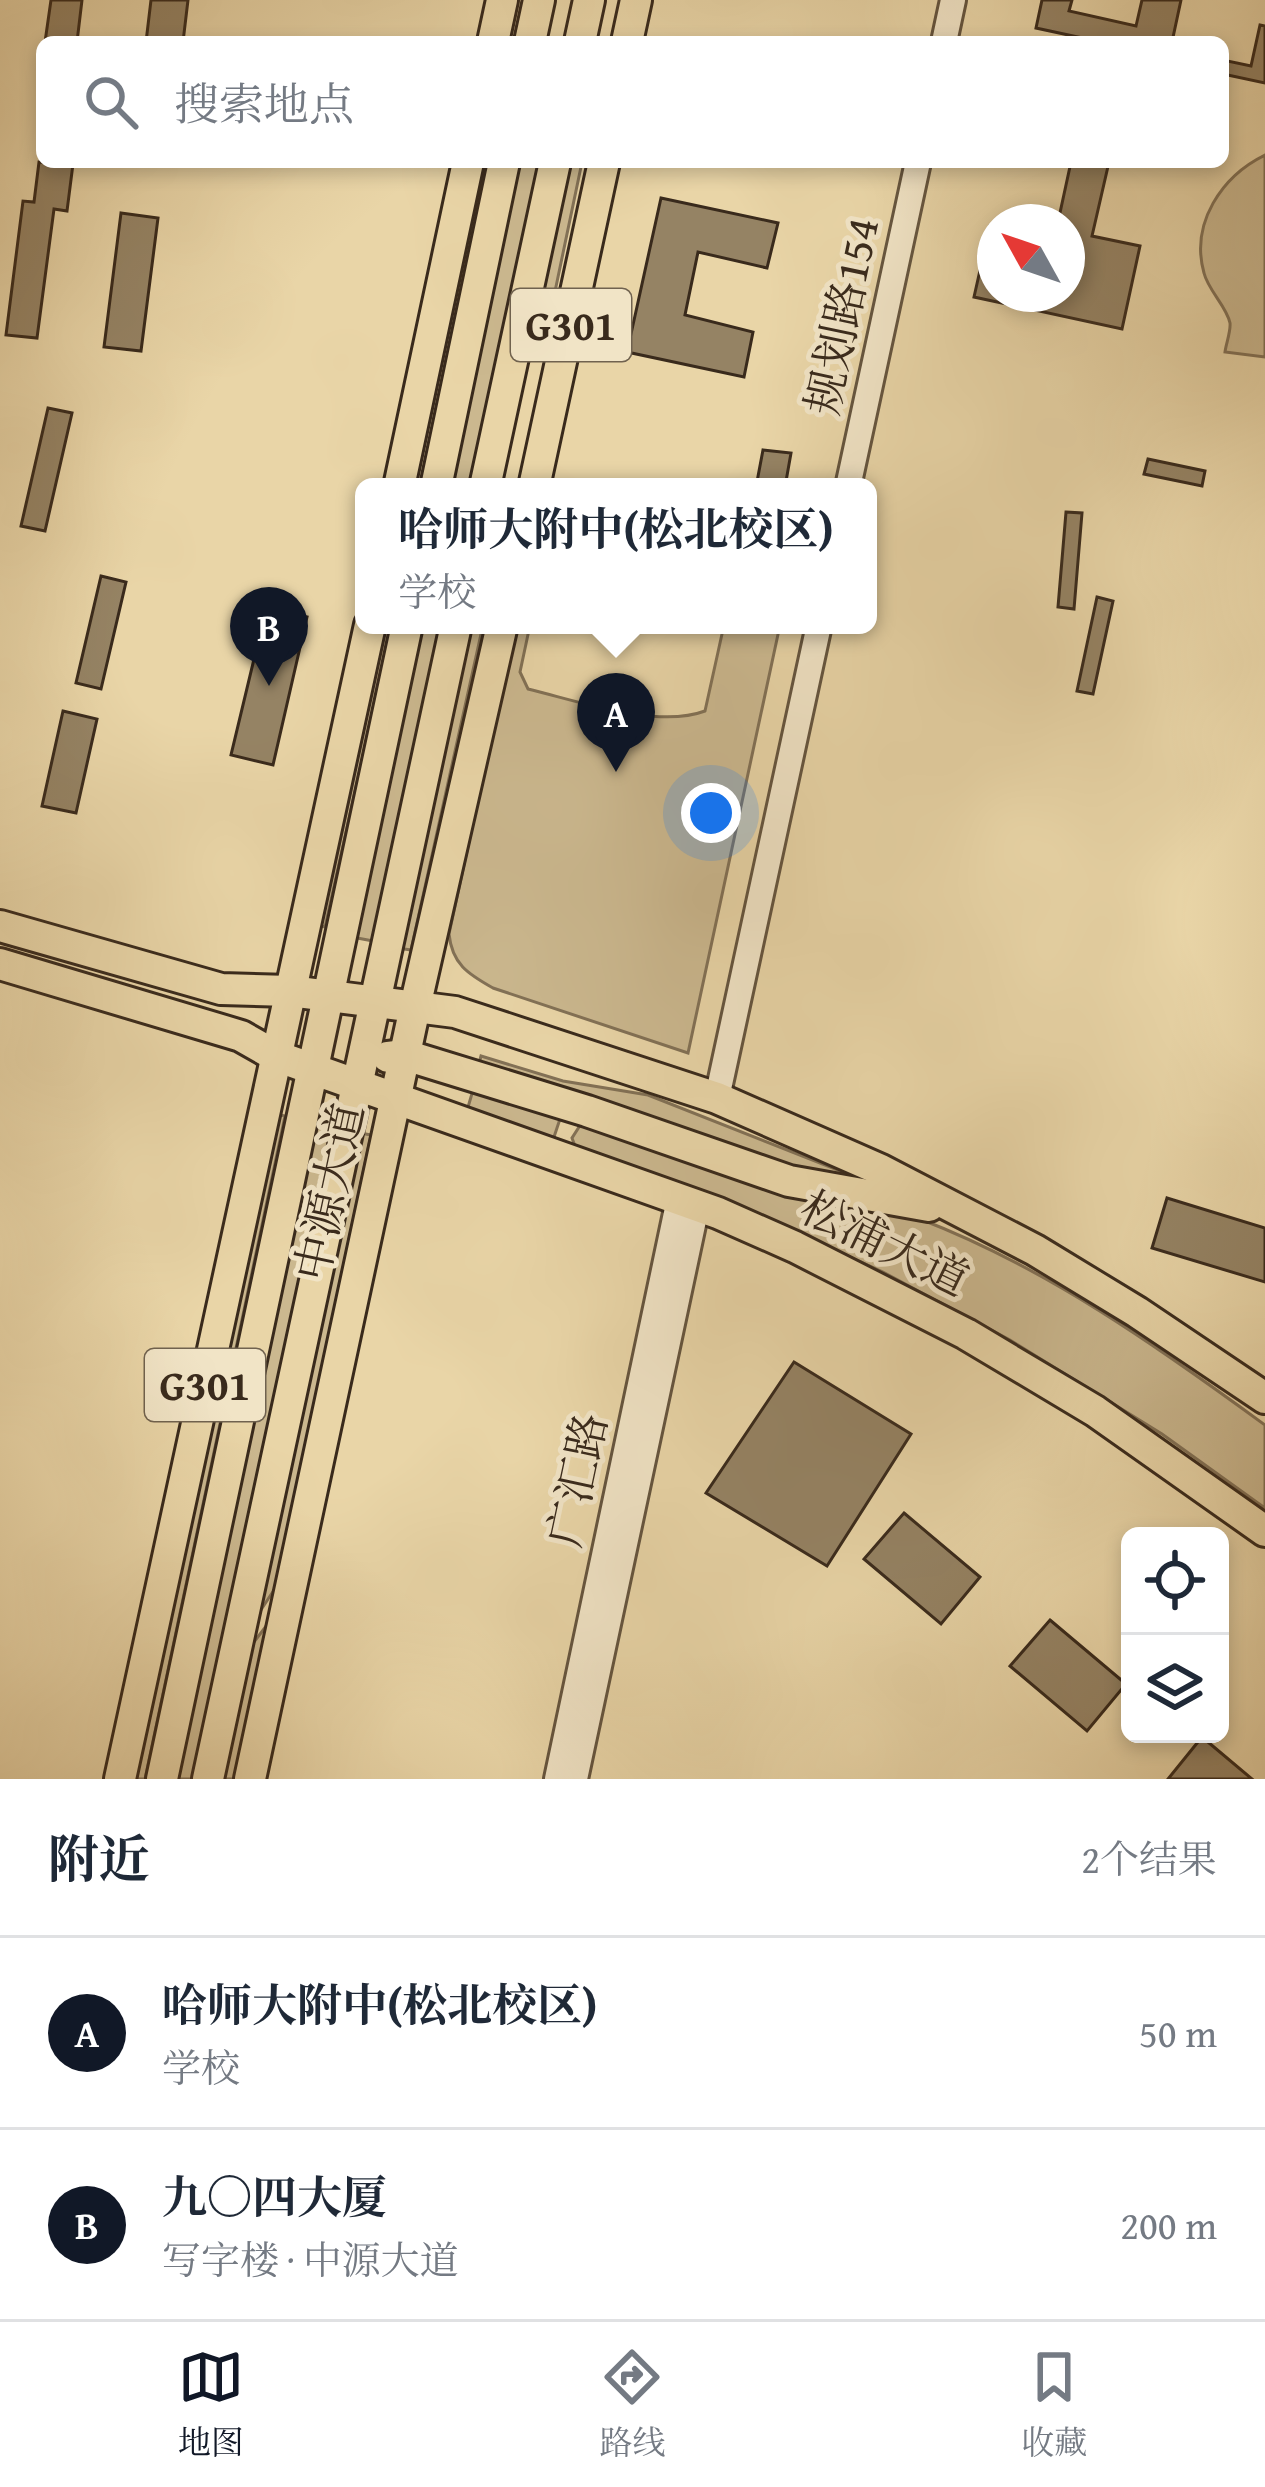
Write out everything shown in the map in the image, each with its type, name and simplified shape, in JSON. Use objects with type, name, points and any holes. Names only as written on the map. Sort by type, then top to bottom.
[{"type":"highway","points":[[494,36],[502,0]]},
{"type":"highway","points":[[531,36],[538,0]]},
{"type":"highway","points":[[581,36],[589,0]]},
{"type":"highway","points":[[628,36],[635,0]]},
{"type":"highway","points":[[401,478],[467,168]]},
{"type":"highway","points":[[438,478],[504,168]]},
{"type":"highway","points":[[487,478],[554,168]]},
{"type":"highway","name":"G301","points":[[536,478],[603,168]]},
{"type":"highway","name":"中源大道","points":[[120,1779],[368,634]]},
{"type":"highway","name":"中源大道","points":[[162,1779],[405,634]]},
{"type":"highway","name":"中源大道","points":[[208,1779],[454,634]]},
{"type":"highway","name":"中源大道","points":[[250,1779],[500,634]]},
{"type":"highway","name":"松浦大道","points":[[0,926],[221,989],[290,991],[455,1012],[710,1096],[881,1170],[964,1213],[1137,1312],[1265,1398]]},
{"type":"highway","name":"松浦大道","points":[[0,964],[241,1036],[314,1070],[359,1073],[395,1098],[688,1202],[795,1247],[966,1334],[1095,1411],[1265,1531]]},
{"type":"highway","points":[[359,1073],[405,1054],[789,1181],[964,1213]]},
{"type":"highway","points":[[575,1161],[564,1133],[569,1120],[587,1111]]},
{"type":"street","points":[[930,36],[938,0]]},
{"type":"street","points":[[945,36],[953,0]]},
{"type":"street","points":[[836,478],[903,168]]},
{"type":"street","name":"规划路154","points":[[850,478],[917,168]]},
{"type":"street","points":[[710,1096],[803,634]]},
{"type":"street","points":[[710,1096],[817,634]]},
{"type":"street","name":"广汇路","points":[[557,1779],[688,1202]]},
{"type":"street","name":"广汇路","points":[[575,1779],[688,1202]]},
{"type":"shaded area","points":[[1265,155],[1265,357],[1225,352],[1230,323],[1206,279],[1201,254],[1213,203],[1235,175]]},
{"type":"shaded area","points":[[517,168],[540,168],[473,478],[451,478]]},
{"type":"shaded area","points":[[567,168],[581,168],[548,325],[524,363]]},
{"type":"shaded area","points":[[375,634],[390,634],[325,927],[315,924]]},
{"type":"shaded area","points":[[417,634],[439,634],[373,941],[352,937]]},
{"type":"shaded area","points":[[466,634],[481,634],[411,950],[398,948]]},
{"type":"shaded area","points":[[514,634],[528,634],[520,672],[528,689],[617,711],[664,717],[705,711],[722,634],[778,634],[688,1053],[493,988],[458,961],[449,934]]},
{"type":"shaded area","points":[[481,1056],[563,1081],[648,1095],[843,1172],[848,1179],[843,1183],[477,1071]]},
{"type":"shaded area","points":[[473,1090],[561,1116],[553,1140],[466,1114]]},
{"type":"shaded area","points":[[273,1113],[285,1116],[145,1779],[131,1779]]},
{"type":"shaded area","points":[[313,1121],[332,1126],[193,1779],[173,1779]]},
{"type":"shaded area","points":[[581,1124],[920,1219],[1056,1284],[1265,1425],[1265,1508],[1162,1434],[1010,1340],[883,1272],[741,1207],[575,1146],[572,1138]]},
{"type":"shaded area","points":[[360,1133],[371,1135],[276,1587],[253,1622]]},
{"type":"shaded area","points":[[270,1621],[235,1779],[221,1779],[248,1650]]},
{"type":"building","points":[[51,0],[82,0],[78,36],[46,36]]},
{"type":"building","points":[[151,0],[188,0],[184,36],[147,36]]},
{"type":"building","points":[[1042,0],[1072,0],[1069,11],[1136,26],[1142,0],[1181,0],[1173,36],[1073,36],[1036,28]]},
{"type":"building","points":[[1260,25],[1265,26],[1265,83],[1229,75],[1229,61],[1251,66]]},
{"type":"building","points":[[38,168],[72,168],[67,211],[54,209],[37,338],[6,335],[23,201],[34,202]]},
{"type":"building","points":[[1070,168],[1108,168],[1092,236],[1140,246],[1122,329],[1043,312],[1085,312],[1085,204],[1062,204]]},
{"type":"building","points":[[661,198],[778,223],[767,268],[698,252],[685,315],[753,332],[744,377],[627,352]]},
{"type":"building","points":[[121,213],[158,218],[141,351],[104,347]]},
{"type":"building","points":[[48,408],[72,413],[45,531],[21,526]]},
{"type":"building","points":[[763,450],[791,453],[787,478],[758,478]]},
{"type":"building","points":[[1148,459],[1205,471],[1202,486],[1144,474]]},
{"type":"building","points":[[1066,512],[1082,513],[1074,609],[1058,607]]},
{"type":"building","points":[[101,576],[126,582],[101,689],[76,683]]},
{"type":"building","points":[[1097,597],[1113,601],[1093,694],[1077,691]]},
{"type":"building","points":[[266,609],[307,617],[273,765],[231,755]]},
{"type":"building","points":[[63,711],[97,719],[76,813],[42,806]]},
{"type":"building","points":[[1167,1198],[1265,1228],[1265,1282],[1152,1248]]},
{"type":"building","points":[[794,1362],[911,1434],[827,1566],[706,1493]]},
{"type":"building","points":[[904,1513],[980,1577],[941,1624],[864,1559]]},
{"type":"building","points":[[1050,1620],[1121,1680],[1121,1690],[1087,1731],[1010,1666]]},
{"type":"building","points":[[1197,1743],[1209,1743],[1252,1779],[1168,1779]]},
{"type":"place","name":"九〇四大厦","points":[[269,686]]},
{"type":"place","name":"哈师大附中(松北校区)","points":[[616,772]]}]
